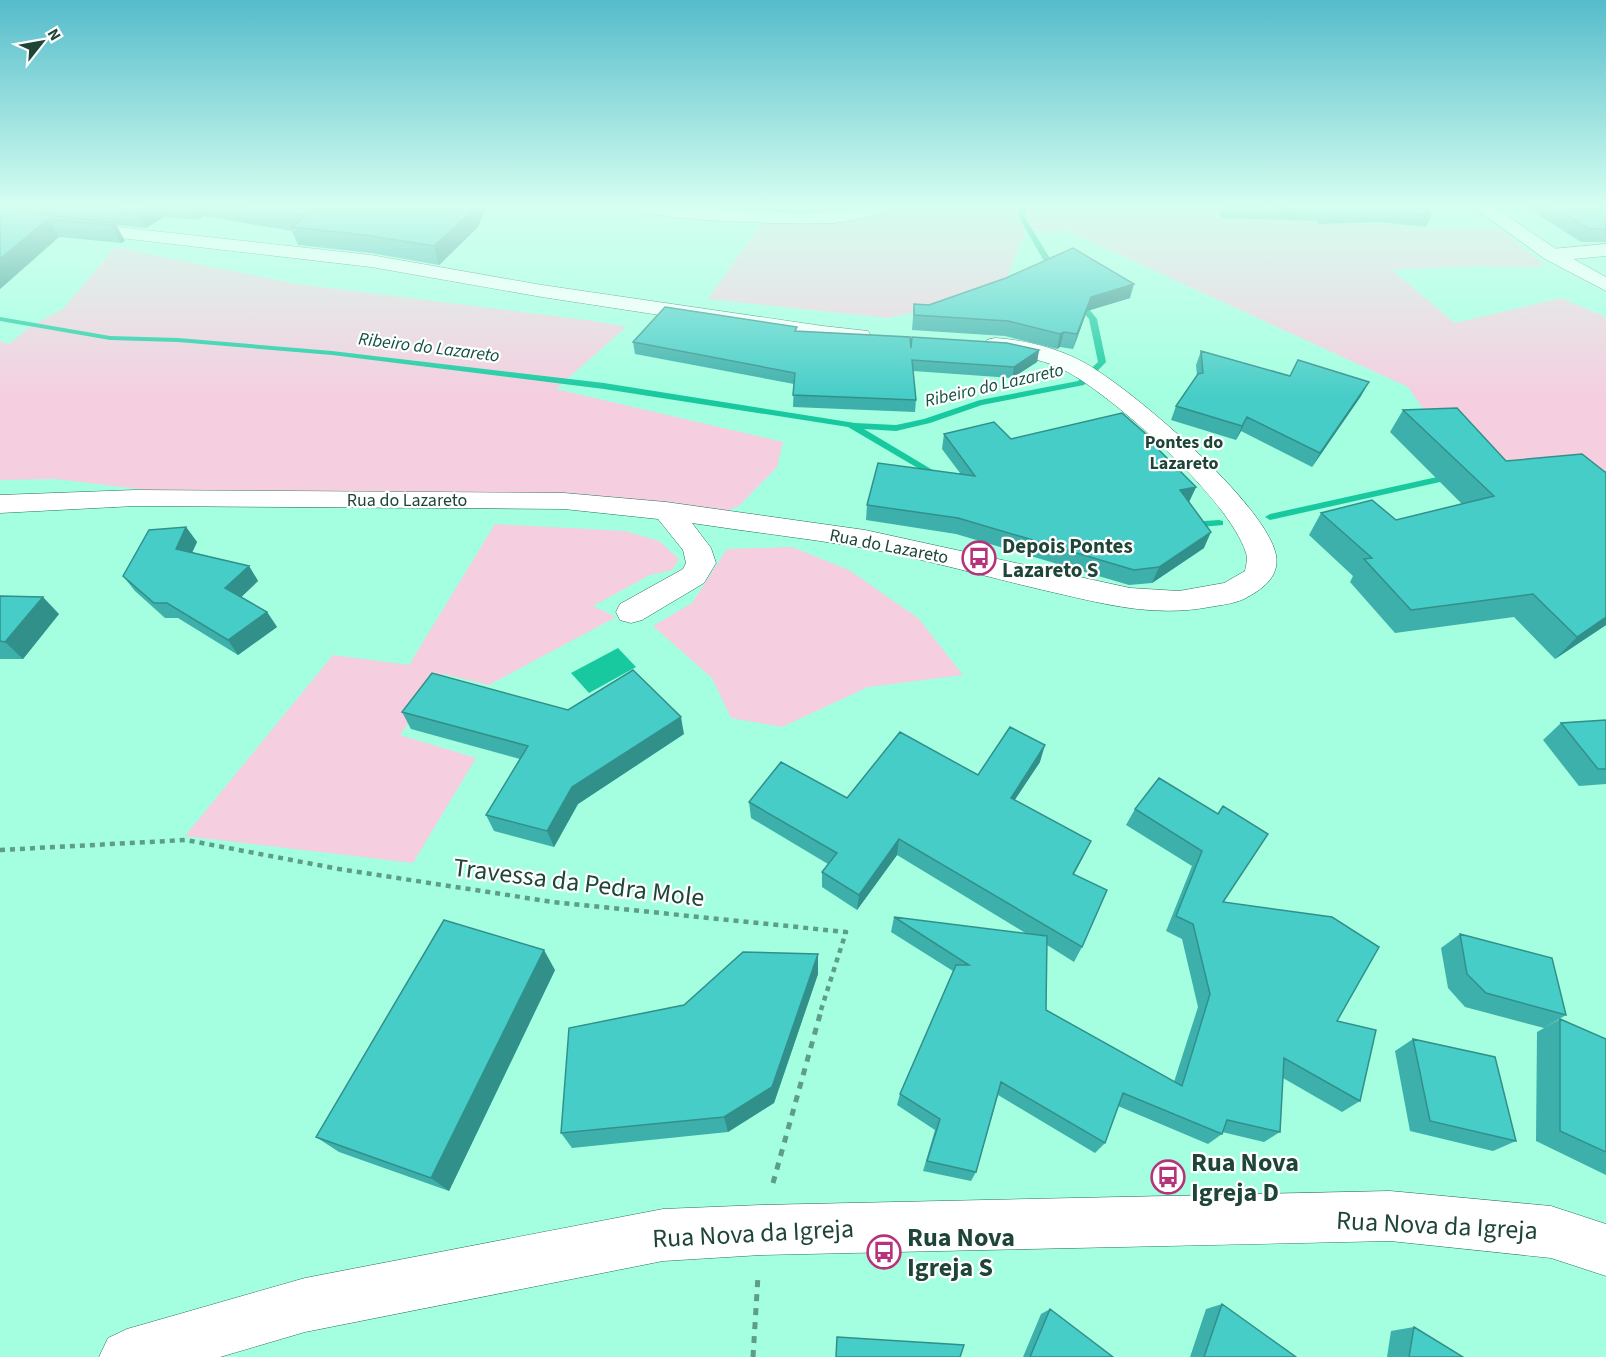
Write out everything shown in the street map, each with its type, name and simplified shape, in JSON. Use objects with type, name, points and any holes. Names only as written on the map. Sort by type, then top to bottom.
[{"type":"street","points":[[422,269],[723,318],[823,333],[878,338]]},
{"type":"street","points":[[1578,269],[1606,285]]},
{"type":"street","name":"Rua do Lazareto","points":[[0,504],[135,498],[564,501],[666,511],[866,539],[1130,600],[1179,602],[1232,592],[1259,576],[1262,556],[1251,529],[1148,419],[1078,369],[1041,354],[1005,345],[970,344]]},
{"type":"street","points":[[0,486],[65,485],[135,498]]},
{"type":"street","points":[[631,612],[694,576],[701,563],[697,548],[666,511]]},
{"type":"street","name":"Rua Nova da Igreja","points":[[127,1357],[328,1301],[663,1234],[1390,1216],[1551,1232],[1606,1250]]},
{"type":"path","name":"Travessa da Pedra Mole","points":[[0,850],[186,840],[339,869],[553,902],[846,932],[808,1052],[761,1230]]},
{"type":"path","points":[[753,1357],[761,1230]]},
{"type":"shaded area","points":[[96,269],[224,269],[296,284],[594,321],[626,327],[556,389],[783,442],[777,467],[739,506],[712,516],[564,502],[146,490],[56,479],[0,480],[0,341],[9,344],[30,327],[63,309]]},
{"type":"shaded area","points":[[729,269],[1010,269],[1001,292],[888,318],[708,299]]},
{"type":"shaded area","points":[[1152,269],[1405,269],[1392,270],[1455,323],[1561,298],[1606,317],[1606,482],[1449,446],[1408,387]]},
{"type":"shaded area","points":[[495,524],[625,531],[659,541],[679,559],[672,570],[650,575],[593,606],[616,617],[489,685],[443,674],[400,735],[476,758],[413,863],[185,836],[333,655],[409,665]]},
{"type":"shaded area","points":[[792,547],[849,570],[918,618],[963,675],[868,687],[782,727],[731,718],[712,678],[653,626],[692,603],[727,549]]},
{"type":"shaded area","points":[[618,648],[636,667],[589,693],[571,673]]},
{"type":"building","points":[[1025,269],[1109,269],[1134,284],[1091,297],[1077,334],[1064,332],[1060,334],[1008,321],[914,315],[914,304],[929,305]]},
{"type":"building","points":[[665,307],[797,327],[795,331],[910,337],[911,348],[912,337],[1007,343],[1039,350],[1014,367],[912,360],[916,400],[793,395],[795,373],[633,342]]},
{"type":"building","points":[[1201,351],[1290,376],[1298,360],[1369,382],[1320,453],[1247,417],[1242,426],[1176,406],[1198,374],[1203,373]]},
{"type":"building","points":[[1457,408],[1506,461],[1582,454],[1606,472],[1606,617],[1577,637],[1533,594],[1411,610],[1364,559],[1372,558],[1321,513],[1372,500],[1396,520],[1494,496],[1403,410]]},
{"type":"building","points":[[1122,413],[1154,441],[1151,442],[1196,487],[1180,490],[1211,532],[1159,567],[1134,570],[958,518],[867,505],[878,463],[975,476],[944,434],[994,422],[1011,439]]},
{"type":"building","points":[[186,527],[176,549],[249,566],[225,588],[267,612],[228,640],[167,603],[154,603],[123,576],[149,530]]},
{"type":"building","points":[[0,596],[43,597],[5,642],[0,641]]},
{"type":"building","points":[[633,670],[681,717],[572,787],[547,831],[486,815],[528,746],[402,712],[432,673],[568,710]]},
{"type":"building","points":[[1606,720],[1606,769],[1598,769],[1561,723]]},
{"type":"building","points":[[1010,727],[1045,745],[1011,798],[1091,841],[1073,874],[1107,890],[1082,947],[899,839],[859,895],[822,872],[837,853],[749,802],[781,762],[847,798],[900,732],[978,775]]},
{"type":"building","points":[[1159,778],[1218,814],[1223,806],[1268,834],[1223,902],[1332,917],[1379,947],[1337,1021],[1376,1030],[1360,1101],[1284,1058],[1280,1132],[1227,1120],[1222,1134],[1123,1093],[1105,1143],[1001,1082],[976,1172],[927,1161],[940,1119],[900,1094],[956,965],[969,965],[894,917],[1047,936],[1046,1010],[1182,1086],[1210,994],[1193,924],[1176,916],[1202,851],[1135,809]]},
{"type":"building","points":[[444,920],[544,950],[431,1178],[316,1137]]},
{"type":"building","points":[[1460,934],[1552,958],[1566,1015],[1486,993],[1467,974]]},
{"type":"building","points":[[743,952],[818,954],[772,1087],[724,1117],[561,1133],[569,1028],[684,1005]]},
{"type":"building","points":[[1560,1019],[1606,1039],[1606,1152],[1560,1131]]},
{"type":"building","points":[[1413,1039],[1495,1057],[1516,1141],[1430,1121]]},
{"type":"building","points":[[1222,1304],[1296,1357],[1204,1357]]},
{"type":"building","points":[[1050,1309],[1113,1357],[1030,1357]]},
{"type":"building","points":[[1414,1327],[1463,1357],[1409,1357]]},
{"type":"building","points":[[837,1337],[964,1345],[960,1357],[836,1357]]},
{"type":"waterway","name":"Ribeiro do Lazareto","points":[[1053,269],[1055,273]]},
{"type":"waterway","name":"Ribeiro do Lazareto","points":[[854,426],[896,428],[927,421],[980,403],[1081,383],[1102,362],[1093,319],[1078,301]]},
{"type":"waterway","name":"Ribeiro do Lazareto","points":[[0,319],[110,338],[178,340],[332,353],[604,386],[851,425],[938,477]]},
{"type":"waterway","name":"Ribeiro do Lazareto","points":[[1270,517],[1455,476]]},
{"type":"waterway","name":"Ribeiro do Lazareto","points":[[1190,525],[1219,523]]},
{"type":"place","name":"Depois Pontes Lazareto S","points":[[979,558]]},
{"type":"place","name":"Rua Nova Igreja D","points":[[1168,1177]]},
{"type":"place","name":"Rua Nova Igreja S","points":[[884,1252]]},
{"type":"district","name":"Pontes do Lazareto","points":[[1184,452]]}]
